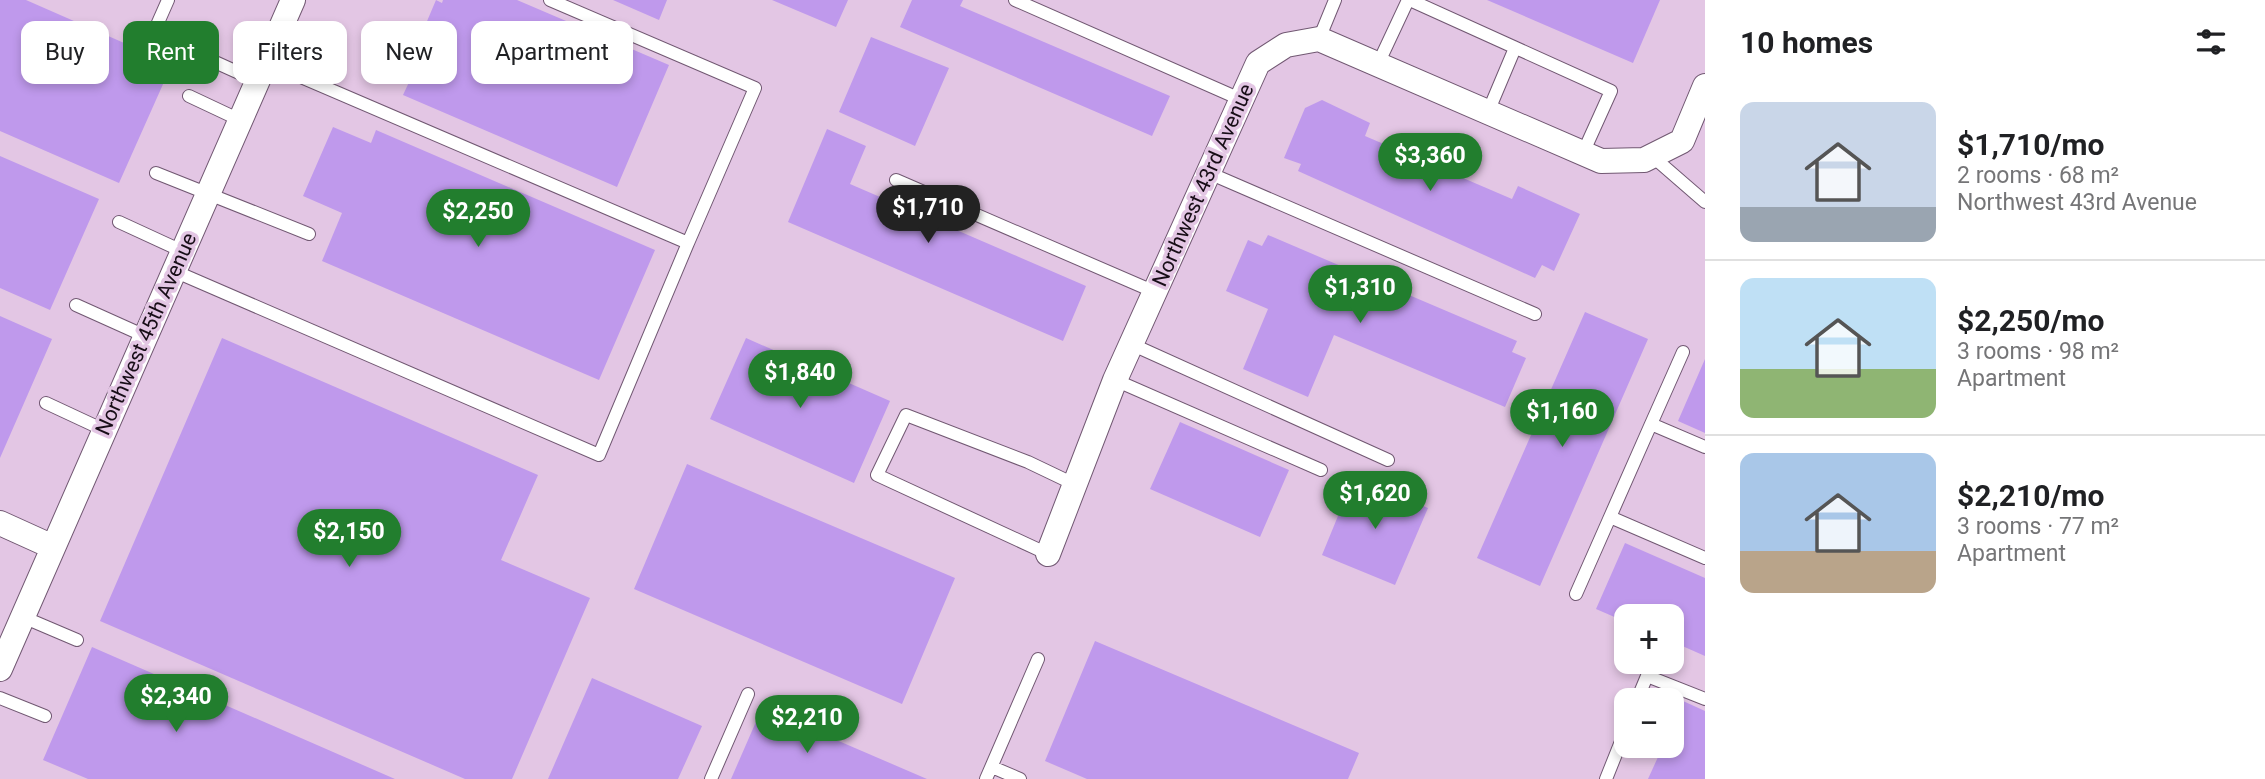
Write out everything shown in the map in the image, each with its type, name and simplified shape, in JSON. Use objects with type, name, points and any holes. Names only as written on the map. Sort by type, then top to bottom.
[{"type":"street","name":"Northwest 45th Avenue","points":[[284,21],[293,0]]},
{"type":"street","name":"Northwest 43rd Avenue","points":[[1048,554],[1115,380],[1258,63],[1286,44],[1319,39]]},
{"type":"street","points":[[1319,39],[1601,161],[1644,160],[1682,141],[1704,92]]},
{"type":"street","name":"Northwest 45th Avenue","points":[[0,669],[255,84]]},
{"type":"street","points":[[0,523],[53,547]]},
{"type":"lane","points":[[168,0],[153,34],[233,61]]},
{"type":"lane","points":[[119,222],[178,261],[599,454],[755,88],[550,0]]},
{"type":"lane","points":[[1015,0],[1240,99]]},
{"type":"lane","points":[[1319,39],[1335,0]]},
{"type":"lane","points":[[1378,64],[1409,0],[1611,92],[1583,153]]},
{"type":"lane","points":[[1488,111],[1515,48]]},
{"type":"lane","points":[[293,84],[688,243]]},
{"type":"lane","points":[[189,96],[240,120]]},
{"type":"lane","points":[[1652,156],[1705,202]]},
{"type":"lane","points":[[156,173],[309,234]]},
{"type":"lane","points":[[1209,173],[1535,314]]},
{"type":"lane","points":[[896,180],[1155,292]]},
{"type":"lane","points":[[76,305],[145,336]]},
{"type":"lane","points":[[1131,344],[1388,460]]},
{"type":"lane","points":[[1576,594],[1683,352]]},
{"type":"lane","points":[[1115,380],[1321,470]]},
{"type":"lane","points":[[46,403],[104,430]]},
{"type":"lane","points":[[1048,554],[877,475],[906,415],[1028,462],[1074,484]]},
{"type":"lane","points":[[1651,424],[1705,447]]},
{"type":"lane","points":[[1610,517],[1705,558]]},
{"type":"lane","points":[[23,617],[77,640]]},
{"type":"lane","points":[[1020,779],[989,773],[1038,659]]},
{"type":"lane","points":[[1642,688],[1647,676],[1677,688]]},
{"type":"lane","points":[[1684,691],[1705,699]]},
{"type":"lane","points":[[711,779],[748,694]]},
{"type":"lane","points":[[0,698],[45,716]]},
{"type":"lane","points":[[1606,779],[1614,758]]},
{"type":"building","points":[[0,0],[26,0],[74,21],[21,21],[21,84],[109,84],[109,36],[123,43],[123,84],[163,84],[119,183],[0,131]]},
{"type":"building","points":[[436,0],[442,3],[443,0],[517,0],[566,21],[471,21],[471,84],[633,84],[633,50],[669,65],[617,187],[403,95],[408,84],[457,84],[457,21],[427,21]]},
{"type":"building","points":[[613,0],[667,0],[659,20]]},
{"type":"building","points":[[772,0],[848,0],[836,27]]},
{"type":"building","points":[[912,0],[963,0],[960,6],[1170,96],[1152,136],[900,27]]},
{"type":"building","points":[[1487,0],[1660,0],[1633,63]]},
{"type":"building","points":[[871,37],[949,68],[915,146],[839,112]]},
{"type":"building","points":[[1322,100],[1370,123],[1365,136],[1512,199],[1518,186],[1580,214],[1554,271],[1542,265],[1535,278],[1298,171],[1301,164],[1284,158],[1305,108]]},
{"type":"building","points":[[333,127],[371,143],[376,130],[655,250],[599,380],[322,261],[342,213],[303,196]]},
{"type":"building","points":[[827,129],[866,146],[850,184],[1086,286],[1063,341],[788,222]]},
{"type":"building","points":[[0,156],[99,199],[50,310],[0,288]]},
{"type":"building","points":[[1268,235],[1517,341],[1512,352],[1526,358],[1505,407],[1334,335],[1308,397],[1243,369],[1268,309],[1226,291],[1248,240],[1262,246]]},
{"type":"building","points":[[1585,312],[1648,339],[1540,586],[1477,558]]},
{"type":"building","points":[[0,316],[52,339],[0,458]]},
{"type":"building","points":[[222,338],[538,475],[501,560],[590,598],[512,779],[465,779],[100,621]]},
{"type":"building","points":[[746,338],[890,401],[854,483],[710,419]]},
{"type":"building","points":[[1705,359],[1705,433],[1678,421]]},
{"type":"building","points":[[1180,422],[1289,470],[1260,537],[1150,489]]},
{"type":"building","points":[[687,464],[955,578],[902,704],[634,589]]},
{"type":"building","points":[[1354,477],[1428,508],[1395,585],[1322,555]]},
{"type":"building","points":[[1625,543],[1705,578],[1705,656],[1684,647],[1684,604],[1614,604],[1614,617],[1596,609]]},
{"type":"building","points":[[1095,641],[1359,753],[1348,779],[1087,779],[1045,761]]},
{"type":"building","points":[[92,647],[395,779],[88,779],[43,760]]},
{"type":"building","points":[[592,678],[702,726],[678,779],[548,779]]},
{"type":"building","points":[[1684,701],[1705,711],[1705,779],[1648,779],[1658,758],[1684,758]]},
{"type":"building","points":[[762,708],[927,779],[731,779]]}]
